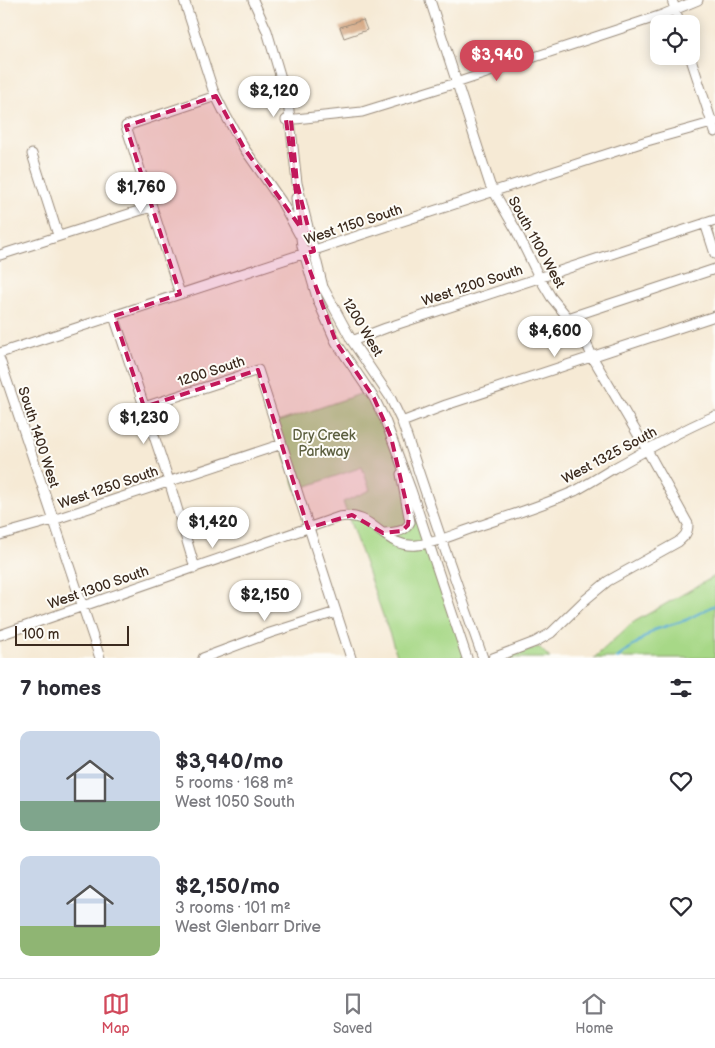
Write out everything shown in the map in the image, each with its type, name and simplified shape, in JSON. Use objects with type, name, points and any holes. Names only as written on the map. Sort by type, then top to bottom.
[{"type":"street","points":[[184,0],[216,96],[235,133],[281,200],[300,236]]},
{"type":"street","name":"1200 West","points":[[248,0],[266,44],[288,120],[297,183],[323,287],[352,341],[390,397],[402,422],[441,539],[484,658]]},
{"type":"street","name":"1200 West","points":[[253,0],[267,31],[288,102],[288,120],[300,236],[318,301],[336,342],[374,398],[381,413],[411,490],[467,658]]},
{"type":"street","name":"South 1100 West","points":[[430,0],[494,193],[516,230],[551,297],[583,336],[593,358],[688,524],[688,531],[678,542],[608,581],[550,633],[535,642],[493,658]]},
{"type":"street","points":[[672,0],[677,15]]},
{"type":"street","points":[[288,120],[362,112],[456,83],[675,10],[698,0]]},
{"type":"street","points":[[693,65],[714,126]]},
{"type":"street","points":[[180,294],[126,126],[216,96]]},
{"type":"street","name":"West 1150 South","points":[[0,353],[494,193],[647,141],[714,126]]},
{"type":"street","points":[[32,154],[58,235]]},
{"type":"street","points":[[0,255],[151,206]]},
{"type":"street","name":"West 1200 South","points":[[352,341],[386,328],[715,220]]},
{"type":"street","points":[[704,223],[715,254]]},
{"type":"street","points":[[568,318],[715,269]]},
{"type":"street","points":[[114,316],[195,568]]},
{"type":"street","points":[[402,422],[446,405],[593,358],[715,316]]},
{"type":"street","name":"South 1400 West","points":[[0,360],[100,658]]},
{"type":"street","name":"1200 South","points":[[144,407],[258,370],[282,444]]},
{"type":"street","name":"West 1325 South","points":[[429,543],[576,490],[690,426],[715,416]]},
{"type":"street","points":[[282,444],[351,658]]},
{"type":"street","name":"West 1250 South","points":[[0,535],[53,520],[282,444]]},
{"type":"street","points":[[383,533],[402,531],[410,522],[399,461]]},
{"type":"street","name":"West 1300 South","points":[[0,635],[339,517],[352,515],[368,521],[398,543],[408,545],[429,543]]},
{"type":"street","points":[[203,658],[270,633],[336,612]]},
{"type":"highlighted area","points":[[216,96],[244,148],[301,228],[286,120],[291,120],[297,183],[314,251],[304,254],[336,342],[374,398],[391,437],[409,515],[408,525],[402,531],[383,533],[352,515],[308,528],[258,370],[144,407],[114,316],[180,294],[126,126]]},
{"type":"green space","name":"Dry Creek Parkway","points":[[369,391],[416,505],[467,658],[398,658],[343,502],[370,490],[362,467],[296,490],[275,423]]},
{"type":"green space","points":[[715,576],[715,658],[594,658],[632,623]]},
{"type":"green space","points":[[539,647],[550,658],[505,658]]},
{"type":"building","points":[[363,20],[367,30],[344,38],[340,27]]},
{"type":"waterway","points":[[617,658],[654,630],[686,620],[715,605]]}]
